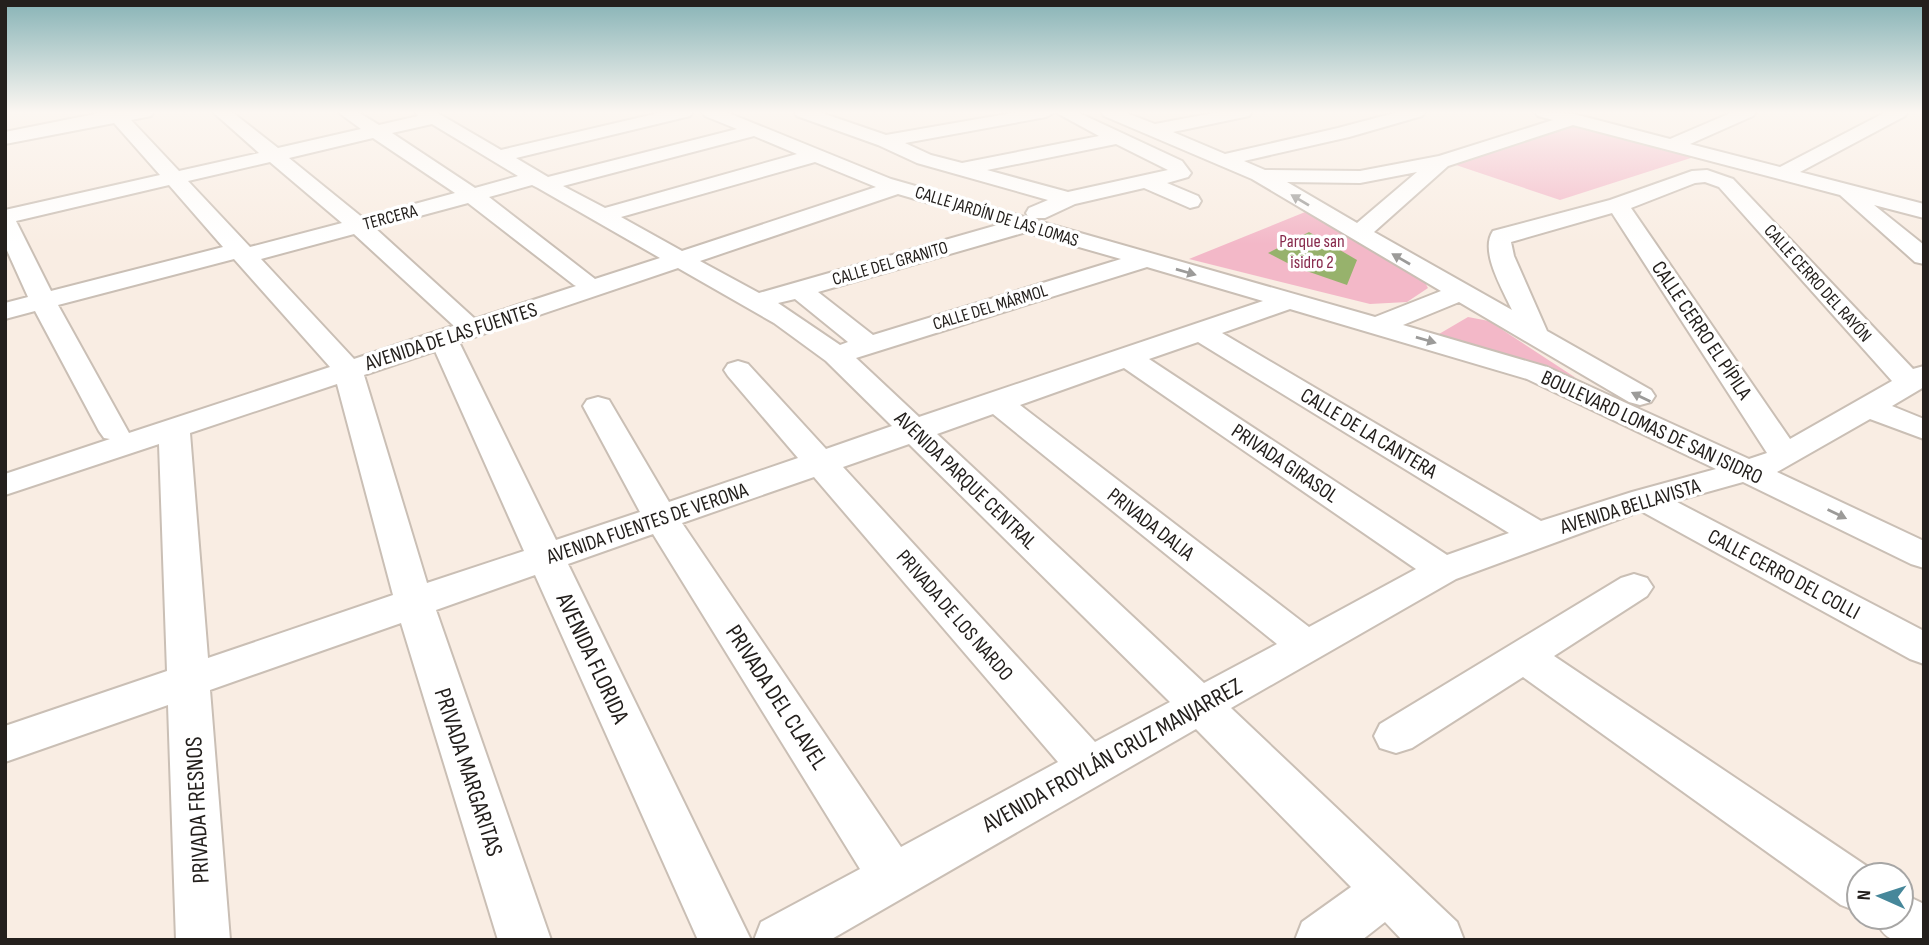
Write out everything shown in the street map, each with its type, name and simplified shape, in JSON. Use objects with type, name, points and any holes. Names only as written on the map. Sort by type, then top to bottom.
[{"type":"street","points":[[154,156],[343,365]]},
{"type":"street","points":[[115,431],[43,301],[5,219],[263,156]]},
{"type":"street","points":[[274,156],[359,226],[453,329]]},
{"type":"street","points":[[413,156],[472,195],[583,280]]},
{"type":"street","name":"AVENIDA PARQUE CENTRAL","points":[[499,156],[676,255],[809,334],[836,355],[1200,705],[1438,940]]},
{"type":"street","name":"TERCERA","points":[[5,311],[359,226],[472,195],[646,156]]},
{"type":"street","points":[[605,215],[790,156]]},
{"type":"street","name":"CALLE JARDÍN DE LAS LOMAS","points":[[834,156],[944,200],[1030,219],[1144,260],[1289,301]]},
{"type":"street","points":[[918,156],[1068,200]]},
{"type":"street","points":[[1018,156],[1022,158]]},
{"type":"street","points":[[944,200],[980,175],[1031,156]]},
{"type":"street","name":"CALLE DEL GRANITO","points":[[755,302],[1030,219],[1068,200],[1179,175],[1181,170],[1157,156]]},
{"type":"street","points":[[1214,156],[1259,175],[1358,234],[1441,162]]},
{"type":"street","points":[[1223,160],[1240,156]]},
{"type":"street","points":[[1259,175],[1360,177],[1441,162],[1459,156]]},
{"type":"street","points":[[1714,156],[1842,190],[1918,205]]},
{"type":"street","points":[[1782,174],[1815,156]]},
{"type":"street","name":"AVENIDA DE LAS FUENTES","points":[[5,467],[115,431],[343,365],[676,255],[890,180],[924,159]]},
{"type":"street","name":"CALLE CERRO DEL RAYÓN","points":[[1618,205],[1692,177],[1707,176],[1726,183],[1916,379]]},
{"type":"street","points":[[1148,182],[1190,201]]},
{"type":"street","points":[[1842,190],[1924,257]]},
{"type":"street","points":[[1536,337],[1502,256],[1499,242],[1501,236],[1618,205]]},
{"type":"street","name":"CALLE CERRO EL PÍPILA","points":[[1618,205],[1769,463]]},
{"type":"street","name":"BOULEVARD LOMAS DE SAN ISIDRO","points":[[1358,234],[1625,389],[1769,463],[1924,556]]},
{"type":"street","name":"AVENIDA DE LAS FUENTES","points":[[453,329],[583,280],[676,255]]},
{"type":"street","name":"CALLE DEL MÁRMOL","points":[[836,355],[1144,260]]},
{"type":"street","points":[[799,289],[868,345]]},
{"type":"street","points":[[1378,326],[1459,293]]},
{"type":"street","name":"BOULEVARD LOMAS DE SAN ISIDRO","points":[[1289,301],[1555,380],[1769,463],[1924,532]]},
{"type":"street","name":"AVENIDA FUENTES DE VERONA","points":[[5,744],[1289,301]]},
{"type":"street","name":"AVENIDA FLORIDA","points":[[453,329],[546,558],[724,940]]},
{"type":"street","name":"CALLE DE LA CANTERA","points":[[1201,332],[1537,534]]},
{"type":"street","name":"PRIVADA GIRASOL","points":[[1127,357],[1443,570]]},
{"type":"street","name":"AVENIDA DE LAS FUENTES","points":[[5,485],[174,428],[343,365]]},
{"type":"street","name":"PRIVADA MARGARITAS","points":[[343,365],[414,603],[525,940]]},
{"type":"street","name":"PRIVADA DE LOS NARDO","points":[[738,370],[1089,767]]},
{"type":"street","name":"AVENIDA BELLAVISTA","points":[[1443,570],[1537,534],[1644,499],[1769,463],[1916,379]]},
{"type":"street","name":"PRIVADA DALIA","points":[[997,402],[1306,646]]},
{"type":"street","name":"PRIVADA DEL CLAVEL","points":[[598,405],[661,518],[893,877]]},
{"type":"street","points":[[1868,407],[1924,430]]},
{"type":"street","name":"PRIVADA FRESNOS","points":[[174,428],[203,940]]},
{"type":"street","name":"CALLE CERRO DEL COLLI","points":[[1644,499],[1924,649]]},
{"type":"street","name":"AVENIDA FROYLÁN CRUZ MANJARREZ","points":[[780,940],[1443,570]]},
{"type":"street","points":[[1396,736],[1634,587]]},
{"type":"street","points":[[1525,657],[1845,879]]},
{"type":"street","points":[[1321,940],[1387,890]]},
{"type":"green space","points":[[1478,156],[1697,156],[1560,200],[1456,165]]},
{"type":"green space","name":"Parque san isidro 2","points":[[1315,208],[1420,273],[1428,288],[1407,302],[1370,304],[1189,259]]},
{"type":"green space","points":[[1468,317],[1489,321],[1576,378],[1456,342],[1439,334]]},
{"type":"shaded area","points":[[1309,232],[1357,260],[1347,285],[1295,267],[1268,253]]}]
